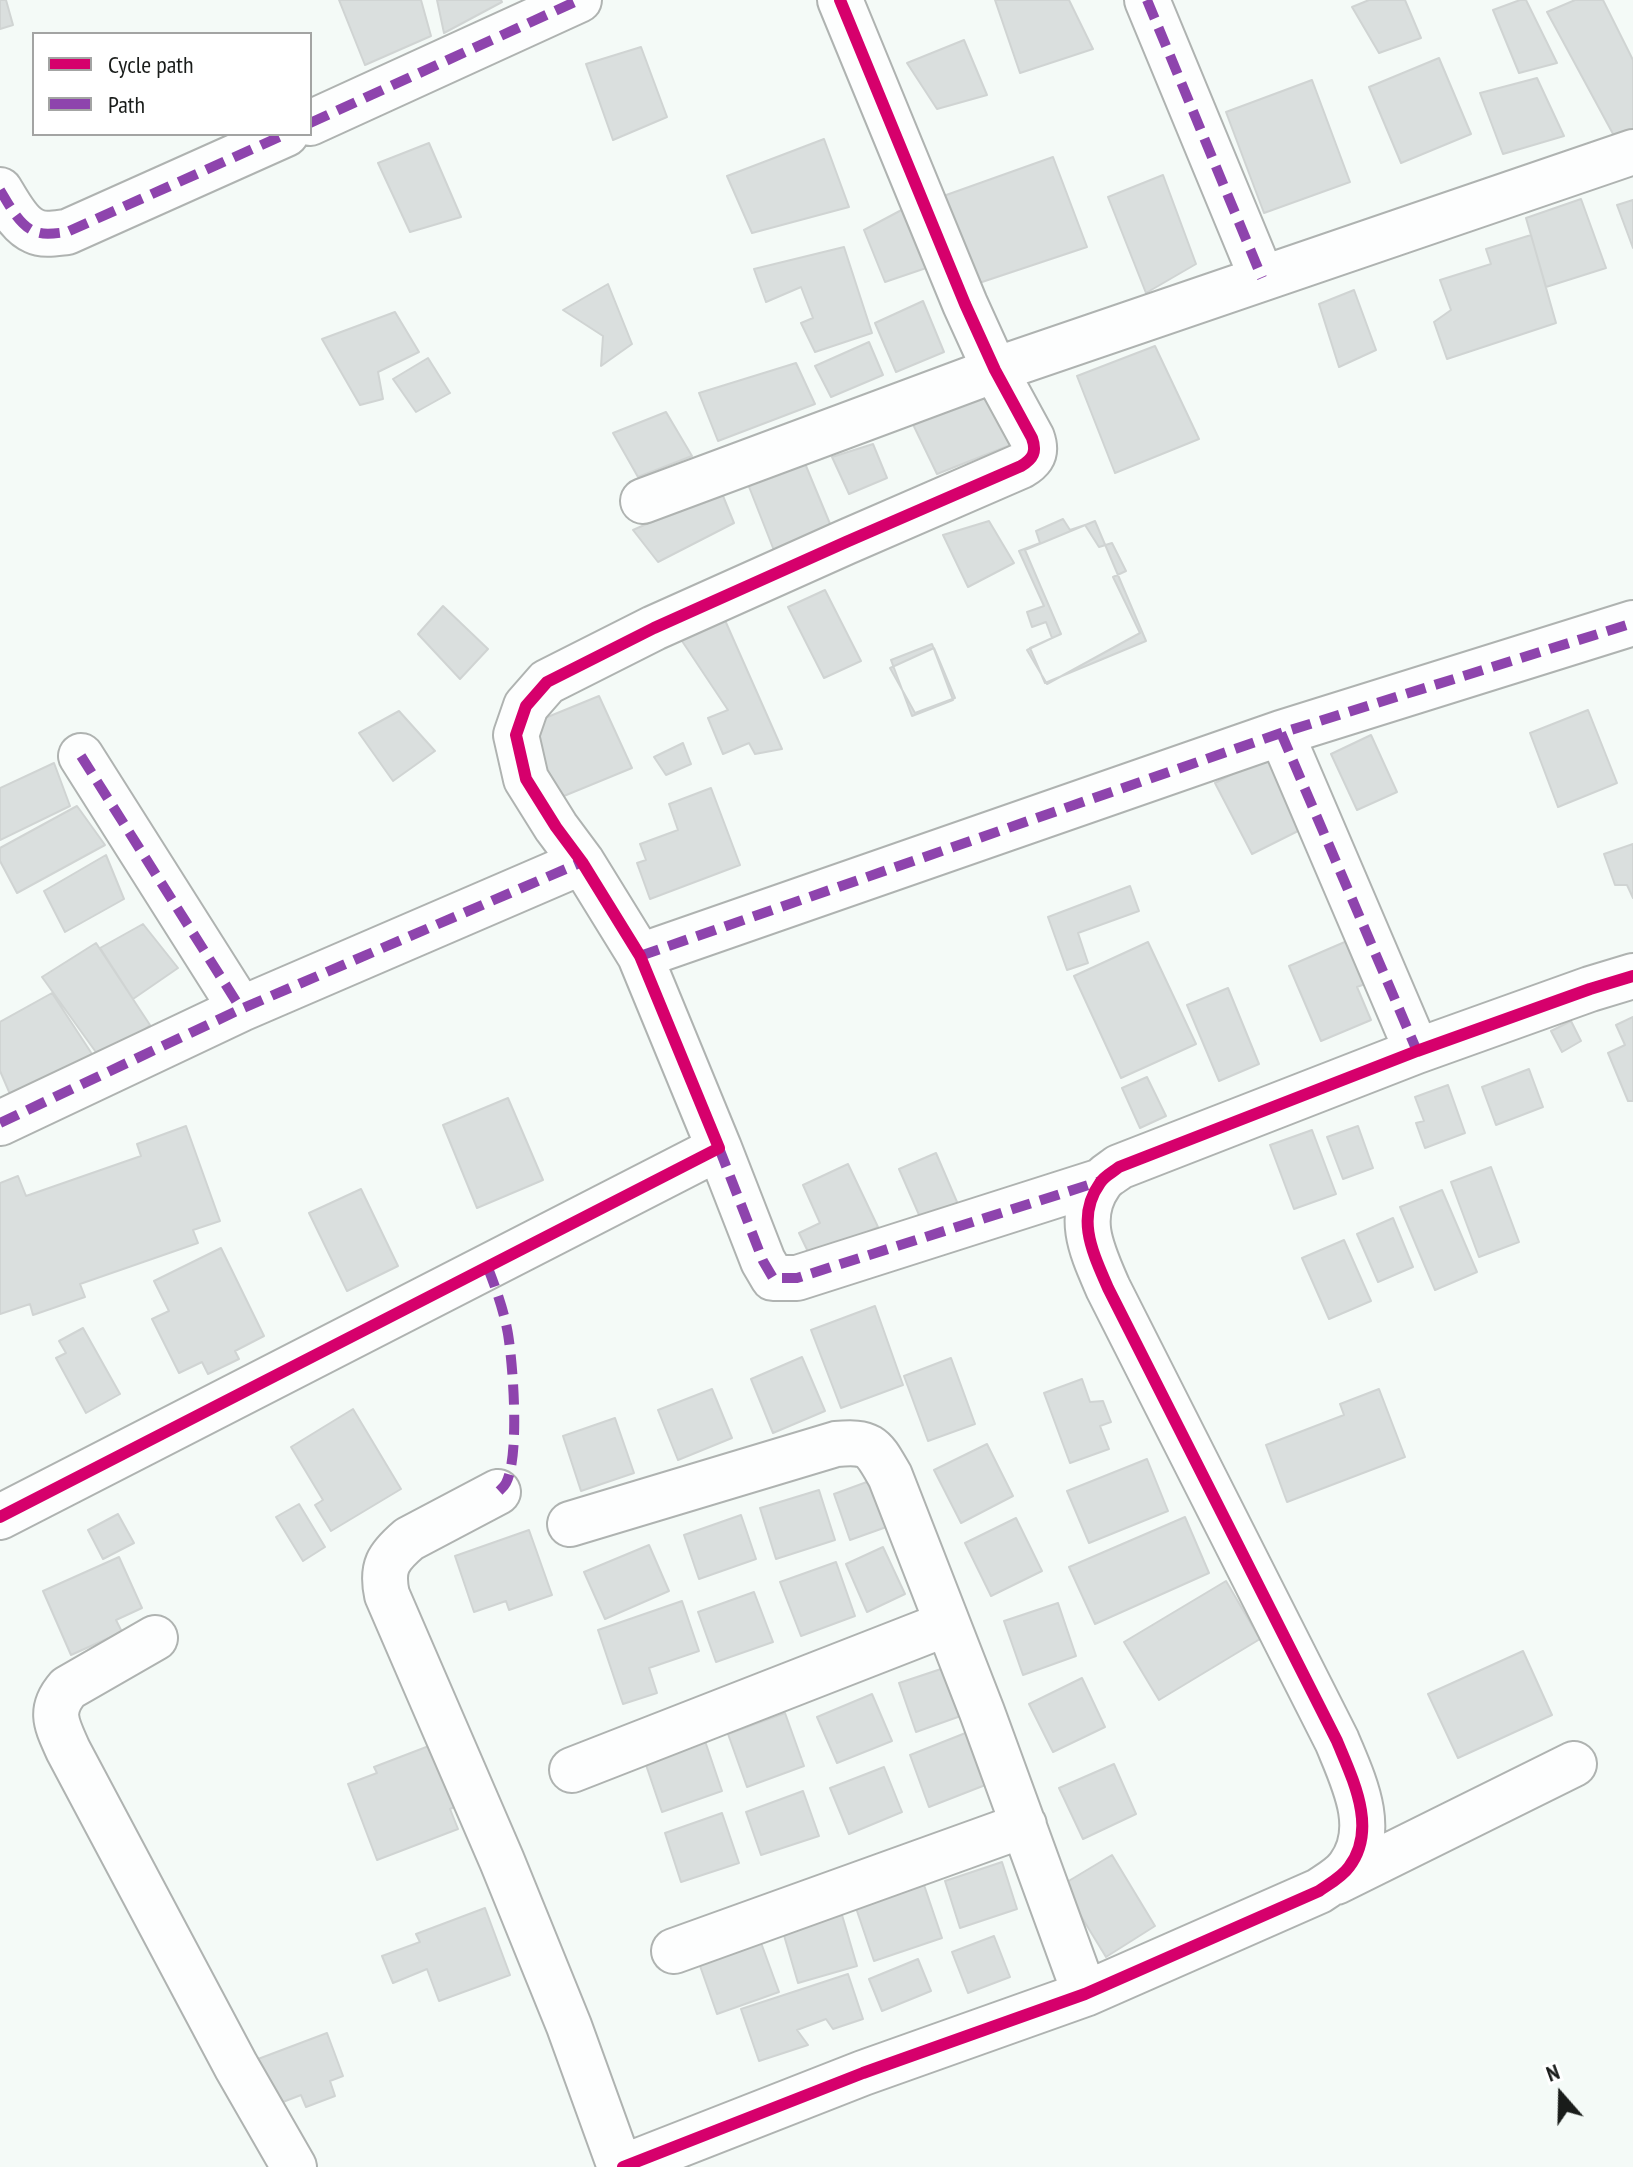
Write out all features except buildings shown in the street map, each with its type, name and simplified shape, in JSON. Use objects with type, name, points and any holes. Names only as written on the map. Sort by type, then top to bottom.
[{"type":"street","points":[[312,122],[579,0]]},
{"type":"street","points":[[840,0],[965,304],[995,370],[1032,438],[1034,455],[1029,461],[654,628],[547,682],[526,706],[516,735],[526,779],[640,956],[763,1261],[773,1278],[797,1278],[1101,1181],[1119,1167],[1417,1051],[1633,976]]},
{"type":"street","points":[[1147,0],[1262,278]]},
{"type":"street","points":[[0,190],[24,224],[34,231],[45,234],[67,232],[282,136]]},
{"type":"street","points":[[643,501],[995,370],[1633,152]]},
{"type":"street","points":[[640,956],[1281,733],[1633,623]]},
{"type":"street","points":[[1281,733],[1417,1051]]},
{"type":"street","points":[[81,756],[241,1009]]},
{"type":"street","points":[[0,1123],[241,1009],[582,862]]},
{"type":"street","points":[[0,1517],[719,1148]]},
{"type":"street","points":[[1101,1181],[1088,1205],[1086,1228],[1094,1255],[1337,1741],[1355,1789],[1362,1815],[1360,1849],[1347,1870],[1319,1891]]},
{"type":"street","points":[[570,1524],[836,1444],[858,1442],[872,1448],[890,1476],[982,1712],[1085,1994]]},
{"type":"street","points":[[498,1492],[396,1549],[388,1560],[384,1582],[502,1861],[622,2167],[863,2073],[1085,1994],[1319,1891],[1574,1764]]},
{"type":"street","points":[[572,1770],[946,1624]]},
{"type":"street","points":[[155,1638],[68,1688],[59,1699],[56,1710],[58,1725],[68,1750],[222,2039],[294,2167]]},
{"type":"street","points":[[674,1951],[1024,1825]]},
{"type":"marked path","points":[[312,122],[579,0]]},
{"type":"marked path","points":[[1147,0],[1262,278]]},
{"type":"marked path","points":[[0,190],[14,213],[29,228],[50,234],[67,232],[282,136]]},
{"type":"marked path","points":[[640,956],[1281,733],[1633,623]]},
{"type":"marked path","points":[[1281,733],[1417,1051]]},
{"type":"marked path","points":[[81,756],[241,1009]]},
{"type":"marked path","points":[[0,1123],[241,1009],[582,862]]},
{"type":"marked path","points":[[719,1148],[763,1261],[773,1278],[797,1278],[1101,1181]]},
{"type":"marked path","points":[[488,1268],[506,1325],[513,1388],[513,1453],[506,1483],[498,1492]]},
{"type":"cycle path","points":[[0,1517],[719,1148],[640,956],[526,779],[516,735],[526,706],[547,682],[654,628],[1021,466],[1033,455],[1032,438],[995,370],[965,304],[840,0]]},
{"type":"cycle path","points":[[623,2167],[863,2073],[1085,1994],[1319,1891],[1346,1871],[1362,1837],[1360,1804],[1350,1772],[1108,1288],[1089,1236],[1089,1209],[1093,1196],[1106,1176],[1119,1167],[1417,1051],[1633,976]]}]
